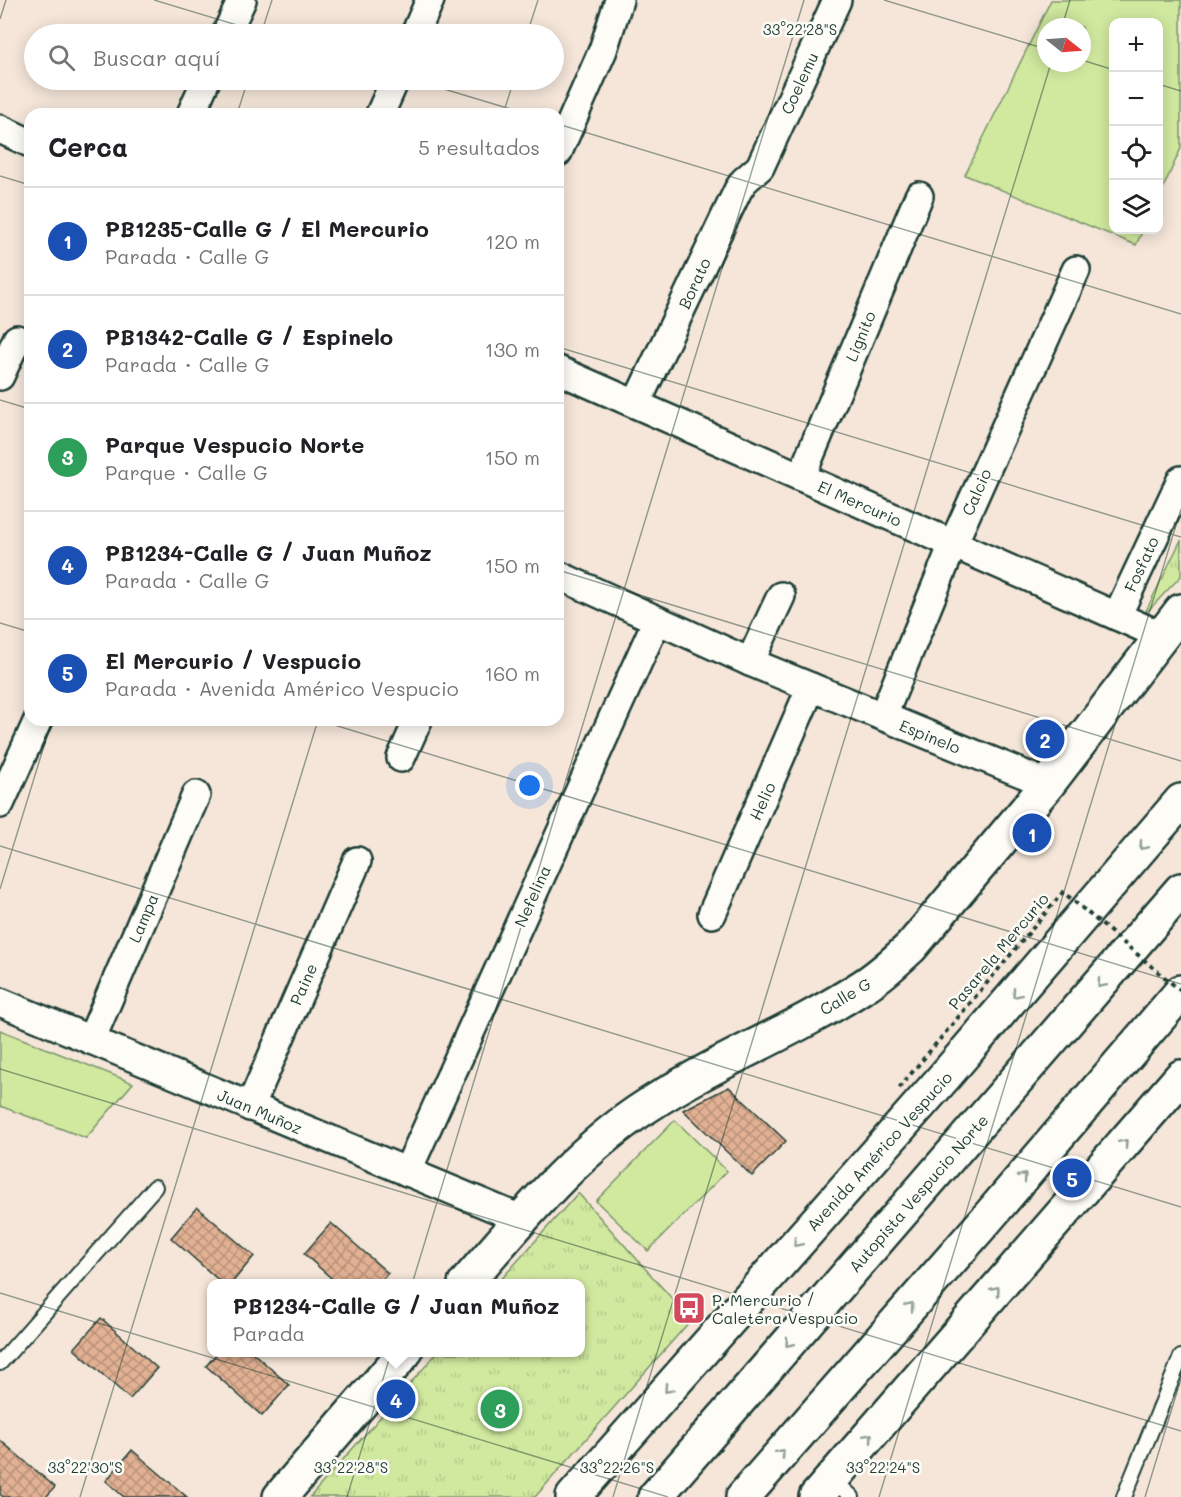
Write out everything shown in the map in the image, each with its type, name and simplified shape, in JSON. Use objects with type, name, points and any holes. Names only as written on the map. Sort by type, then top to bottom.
[{"type":"main road","name":"Calle G","points":[[469,1279],[521,1219],[583,1155],[645,1107],[684,1083],[837,1003],[888,968],[911,947],[933,924],[1048,784],[1171,623]]},
{"type":"main road","name":"Avenida Américo Vespucio","points":[[573,1497],[945,1077],[1181,801]]},
{"type":"main road","name":"Autopista Vespucio Norte","points":[[655,1497],[1181,890]]},
{"type":"main road","points":[[743,1497],[985,1221],[1181,992]]},
{"type":"main road","points":[[833,1491],[1181,1077]]},
{"type":"main road","points":[[280,1497],[402,1357]]},
{"type":"street","points":[[231,24],[242,0]]},
{"type":"street","points":[[419,24],[430,0]]},
{"type":"street","points":[[564,138],[603,50],[619,0]]},
{"type":"street","name":"Coelemu","points":[[760,167],[837,0]]},
{"type":"street","points":[[194,108],[202,90]]},
{"type":"street","points":[[383,108],[391,90]]},
{"type":"street","points":[[0,129],[24,140]]},
{"type":"street","name":"Borato","points":[[636,404],[738,190],[744,181],[760,167]]},
{"type":"street","name":"Lignito","points":[[801,477],[919,196]]},
{"type":"street","name":"Calcio","points":[[883,716],[953,544],[1076,270]]},
{"type":"street","points":[[0,376],[16,338]]},
{"type":"street","name":"El Mercurio","points":[[564,373],[1117,616],[1171,623]]},
{"type":"street","name":"Fosfato","points":[[1117,616],[1181,480]]},
{"type":"street","points":[[564,578],[750,662],[811,687]]},
{"type":"street","points":[[750,662],[781,596]]},
{"type":"street","name":"Nefelina","points":[[407,1172],[657,620]]},
{"type":"street","name":"Espinelo","points":[[811,687],[1048,784]]},
{"type":"street","name":"Helio","points":[[712,914],[811,687]]},
{"type":"street","points":[[2,792],[35,726]]},
{"type":"street","points":[[401,758],[415,726]]},
{"type":"street","name":"Lampa","points":[[91,1040],[196,795]]},
{"type":"street","name":"Paine","points":[[250,1107],[357,861]]},
{"type":"street","name":"Juan Muñoz","points":[[0,1002],[521,1219]]},
{"type":"lane","points":[[0,1363],[155,1187]]},
{"type":"lane","points":[[1124,1497],[1181,1358]]},
{"type":"path","name":"Pasarela Mercurio","points":[[899,1088],[1064,892],[1181,992]]},
{"type":"green space","points":[[1051,0],[1181,0],[1181,148],[1163,188],[1163,18],[1109,18],[1109,234],[965,175],[1037,28],[1037,72],[1091,72],[1091,18],[1042,18]]},
{"type":"green space","points":[[1109,234],[1141,234],[1136,245]]},
{"type":"green space","points":[[1181,540],[1181,576],[1144,615]]},
{"type":"green space","points":[[0,1030],[133,1083],[86,1138],[0,1106]]},
{"type":"green space","points":[[675,1120],[727,1171],[648,1251],[596,1201]]},
{"type":"green space","points":[[578,1193],[691,1320],[535,1497],[310,1497],[433,1357],[585,1357],[585,1279],[502,1279]]},
{"type":"building","points":[[729,1087],[786,1141],[752,1176],[683,1110]]},
{"type":"building","points":[[197,1207],[254,1256],[235,1279],[217,1279],[171,1238]]},
{"type":"building","points":[[331,1223],[388,1273],[383,1279],[332,1279],[304,1254]]},
{"type":"building","points":[[101,1318],[157,1368],[130,1399],[74,1349]]},
{"type":"building","points":[[214,1357],[258,1357],[289,1385],[262,1416],[206,1366]]},
{"type":"building","points":[[0,1440],[55,1487],[46,1497],[3,1497],[0,1494]]},
{"type":"building","points":[[132,1450],[187,1497],[124,1497],[106,1481]]},
{"type":"place","name":"PB1342-Calle G / Espinelo","points":[[1045,739]]},
{"type":"place","name":"PB1235-Calle G / El Mercurio","points":[[1032,833]]},
{"type":"place","name":"El Mercurio / Vespucio","points":[[1072,1178]]},
{"type":"place","name":"P. Mercurio / Caletera Vespucio","points":[[689,1308]]},
{"type":"place","name":"PB1234-Calle G / Juan Muñoz","points":[[396,1399]]},
{"type":"place","name":"Parque Vespucio Norte","points":[[500,1409]]}]
